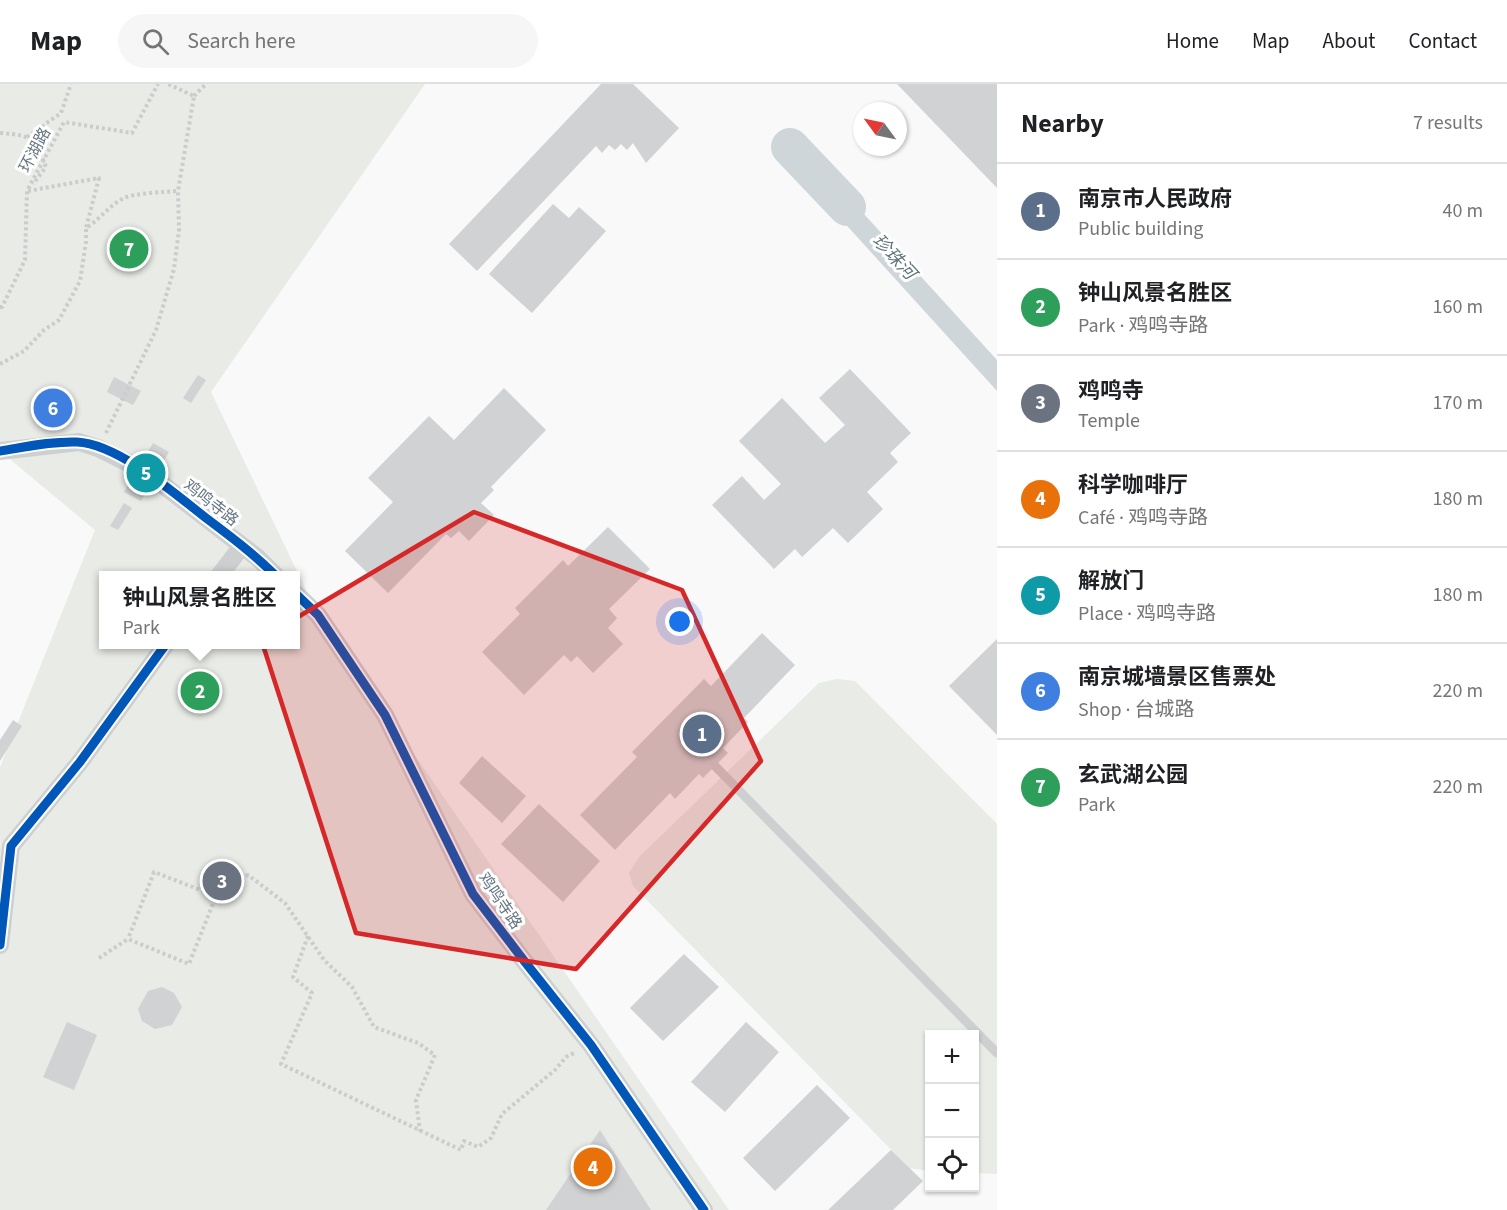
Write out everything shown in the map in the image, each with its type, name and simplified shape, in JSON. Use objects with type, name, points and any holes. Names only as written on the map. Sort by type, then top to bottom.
[{"type":"street","points":[[0,451],[102,440],[138,468]]},
{"type":"street","name":"鸡鸣寺路","points":[[154,478],[242,546],[270,571]]},
{"type":"street","points":[[223,571],[242,546]]},
{"type":"street","name":"鸡鸣寺路","points":[[300,598],[318,615],[385,715],[473,894],[591,1045],[704,1210]]},
{"type":"street","points":[[0,945],[11,846],[80,762],[163,649]]},
{"type":"lane","points":[[716,766],[997,1053]]},
{"type":"path","points":[[27,137],[61,113],[71,84]]},
{"type":"path","points":[[168,84],[194,96]]},
{"type":"path","points":[[102,440],[156,330],[174,269],[179,230],[178,191],[194,96],[206,84]]},
{"type":"path","points":[[0,133],[23,134],[38,146],[46,167],[27,191]]},
{"type":"path","points":[[0,364],[24,351],[59,320],[80,281],[86,228],[99,178],[27,191]]},
{"type":"path","points":[[86,228],[99,220],[124,197],[178,191]]},
{"type":"path","points":[[99,958],[128,939],[154,872],[216,896]]},
{"type":"path","points":[[128,939],[189,964],[216,896],[248,875],[285,903],[324,960],[352,987],[374,1027],[418,1043],[435,1055],[416,1100],[420,1132]]},
{"type":"path","points":[[308,936],[292,977],[312,993],[281,1064],[461,1150],[464,1141],[478,1147],[491,1138],[502,1114],[555,1070],[566,1057],[591,1045]]},
{"type":"highlighted area","points":[[474,512],[682,590],[761,761],[576,969],[356,933],[261,639]]},
{"type":"shaded area","points":[[0,84],[425,84],[211,392],[297,571],[99,571],[99,649],[300,649],[300,577],[318,615],[729,1210],[0,1210],[0,767],[95,530],[0,451]]},
{"type":"shaded area","points":[[837,679],[855,681],[997,824],[997,1174],[979,1173],[979,1030],[925,1030],[925,1170],[909,1168],[633,886],[629,873],[639,857],[819,683]]},
{"type":"water","points":[[816,166],[827,169],[863,213],[997,360],[997,391],[810,185],[809,173]]},
{"type":"building","points":[[601,84],[633,84],[679,128],[646,163],[633,143],[627,150],[621,144],[615,150],[609,145],[602,153],[596,146],[477,271],[449,244]]},
{"type":"building","points":[[897,84],[997,84],[997,188]]},
{"type":"building","points":[[553,204],[569,218],[579,207],[606,231],[532,313],[489,274]]},
{"type":"building","points":[[850,369],[911,433],[890,453],[898,462],[867,492],[883,509],[848,543],[833,528],[802,557],[795,549],[774,569],[712,505],[742,476],[764,500],[781,484],[739,441],[782,398],[825,443],[845,425],[819,398]]},
{"type":"building","points":[[198,375],[206,380],[191,403],[183,398]]},
{"type":"building","points":[[114,377],[141,391],[133,405],[107,392]]},
{"type":"building","points":[[504,388],[546,430],[491,487],[494,490],[481,503],[494,515],[469,541],[459,531],[451,538],[446,534],[388,593],[345,551],[393,502],[368,478],[429,416],[454,440]]},
{"type":"building","points":[[64,396],[69,413],[42,420],[38,403]]},
{"type":"building","points":[[153,443],[169,452],[141,501],[124,492]]},
{"type":"building","points":[[124,503],[132,508],[118,530],[110,526]]},
{"type":"building","points":[[608,527],[650,569],[609,609],[617,618],[608,628],[623,644],[593,673],[577,656],[571,662],[564,655],[524,695],[482,652],[520,614],[515,608],[563,560],[568,566]]},
{"type":"building","points":[[762,633],[795,665],[744,718],[748,722],[723,748],[728,753],[703,778],[699,774],[675,799],[670,793],[615,850],[580,815],[637,757],[632,752],[704,679],[711,686]]},
{"type":"building","points":[[997,639],[997,735],[949,686]]},
{"type":"building","points":[[13,720],[22,726],[0,761],[0,740]]},
{"type":"building","points":[[482,756],[526,796],[502,823],[459,783]]},
{"type":"building","points":[[539,804],[600,861],[563,902],[501,844]]},
{"type":"building","points":[[684,954],[719,987],[663,1041],[630,1008]]},
{"type":"building","points":[[162,987],[174,993],[182,1007],[172,1025],[155,1029],[142,1021],[138,1009],[148,991]]},
{"type":"building","points":[[67,1022],[97,1035],[74,1090],[43,1077]]},
{"type":"building","points":[[746,1022],[779,1052],[725,1112],[691,1082]]},
{"type":"building","points":[[817,1085],[850,1118],[775,1191],[743,1158]]},
{"type":"building","points":[[600,1130],[651,1210],[546,1210]]},
{"type":"building","points":[[891,1150],[923,1181],[893,1210],[828,1210]]},
{"type":"waterway","name":"珍珠河","points":[[790,147],[847,207]]},
{"type":"cycle path","points":[[0,451],[68,442],[93,445],[110,451],[162,483],[242,545],[271,571]]},
{"type":"cycle path","points":[[300,598],[318,615],[385,715],[473,894],[591,1045],[704,1210]]},
{"type":"cycle path","points":[[0,945],[11,846],[80,762],[162,649]]},
{"type":"place","name":"玄武湖公园","points":[[129,249]]},
{"type":"place","name":"南京城墙景区售票处","points":[[53,408]]},
{"type":"place","name":"解放门","points":[[146,473]]},
{"type":"place","name":"钟山风景名胜区","points":[[200,691]]},
{"type":"place","name":"南京市人民政府","points":[[702,734]]},
{"type":"place","name":"鸡鸣寺","points":[[222,881]]},
{"type":"place","name":"科学咖啡厅","points":[[593,1167]]}]
